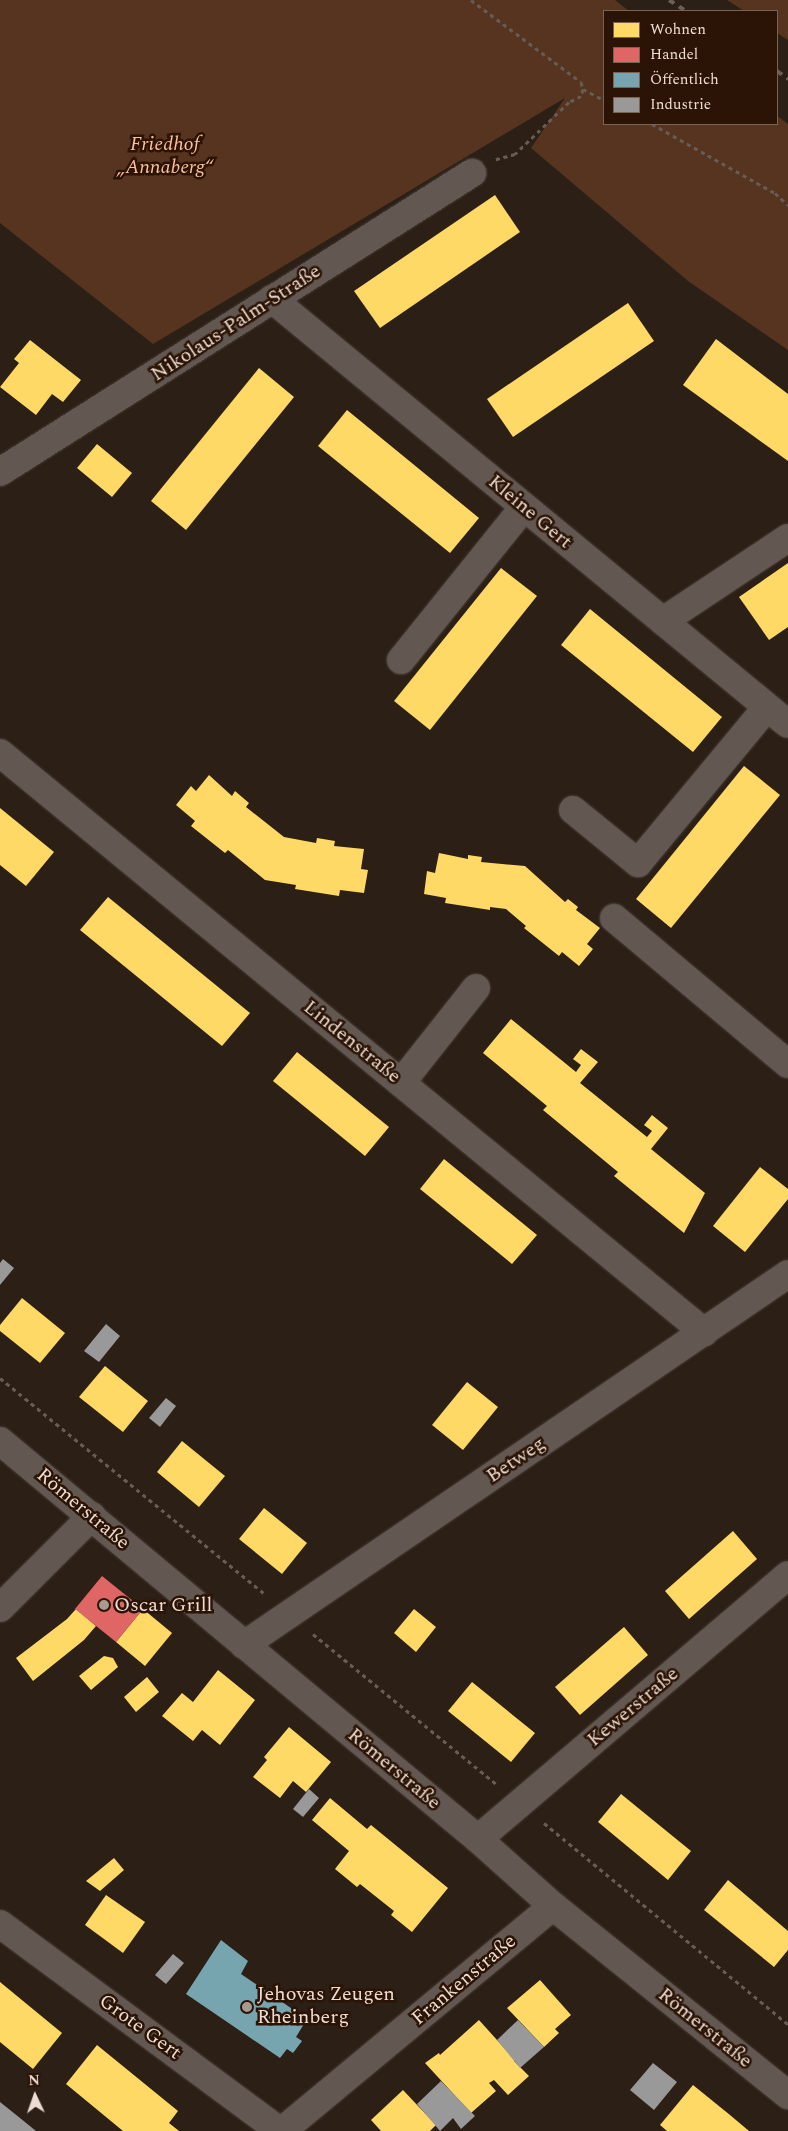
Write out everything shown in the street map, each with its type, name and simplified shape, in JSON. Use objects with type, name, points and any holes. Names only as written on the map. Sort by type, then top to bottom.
[{"type":"street","name":"Nikolaus-Palm-Straße","points":[[0,472],[472,173]]},
{"type":"street","name":"Kleine Gert","points":[[272,299],[788,724]]},
{"type":"street","points":[[402,660],[524,506]]},
{"type":"street","points":[[663,621],[788,538]]},
{"type":"street","points":[[573,810],[638,863],[767,707]]},
{"type":"street","name":"Lindenstraße","points":[[0,753],[704,1332]]},
{"type":"street","points":[[614,918],[788,1064]]},
{"type":"street","points":[[401,1083],[476,988]]},
{"type":"street","name":"Betweg","points":[[244,1645],[788,1274]]},
{"type":"street","name":"Römerstraße","points":[[0,1441],[478,1839],[553,1906],[788,2095]]},
{"type":"street","points":[[0,1608],[92,1516]]},
{"type":"street","name":"Kewerstraße","points":[[478,1839],[788,1575]]},
{"type":"street","name":"Frankenstraße","points":[[281,2131],[553,1906]]},
{"type":"street","name":"Grote Gert","points":[[0,1924],[281,2131]]},
{"type":"path","points":[[471,0],[581,82],[583,90],[581,96],[570,102],[515,154],[487,161],[472,173]]},
{"type":"path","points":[[583,90],[603,100]]},
{"type":"path","points":[[654,125],[775,193],[788,205]]},
{"type":"path","points":[[0,1378],[788,2024]]},
{"type":"green space","name":"Friedhof „Annaberg“","points":[[0,0],[615,0],[628,10],[603,10],[603,125],[778,125],[778,117],[788,124],[788,350],[688,281],[531,148],[565,98],[153,344],[0,223]]},
{"type":"green space","points":[[727,0],[788,0],[788,40],[778,34],[778,10],[742,10]]},
{"type":"building: Wohnen","points":[[495,195],[520,232],[380,328],[354,291]]},
{"type":"building: Wohnen","points":[[628,303],[654,341],[513,437],[487,399]]},
{"type":"building: Wohnen","points":[[716,339],[788,394],[788,461],[683,385]]},
{"type":"building: Wohnen","points":[[30,340],[81,380],[63,402],[52,394],[36,415],[0,387],[19,363],[14,359]]},
{"type":"building: Wohnen","points":[[259,368],[294,397],[186,530],[151,501]]},
{"type":"building: Wohnen","points":[[347,410],[479,518],[450,553],[318,446]]},
{"type":"building: Wohnen","points":[[97,444],[132,473],[112,497],[77,468]]},
{"type":"building: Wohnen","points":[[788,563],[788,627],[769,640],[739,597]]},
{"type":"building: Wohnen","points":[[501,568],[537,596],[430,730],[394,701]]},
{"type":"building: Wohnen","points":[[590,609],[722,717],[693,752],[561,645]]},
{"type":"building: Wohnen","points":[[744,766],[780,795],[671,928],[636,899]]},
{"type":"building: Wohnen","points":[[209,775],[232,796],[235,791],[249,803],[246,807],[284,837],[316,843],[317,838],[335,841],[334,846],[364,849],[361,869],[368,870],[364,893],[340,890],[339,896],[295,889],[296,885],[265,880],[228,850],[225,853],[191,826],[195,821],[176,805],[191,786],[196,791]]},
{"type":"building: Wohnen","points":[[0,808],[54,852],[26,886],[0,865]]},
{"type":"building: Wohnen","points":[[439,853],[468,859],[468,855],[482,857],[481,862],[525,866],[565,902],[568,899],[578,907],[576,910],[600,928],[587,944],[593,949],[579,966],[562,952],[559,956],[524,928],[526,926],[506,909],[490,907],[490,910],[445,903],[446,898],[424,894],[427,871],[435,873]]},
{"type":"building: Wohnen","points":[[108,897],[250,1013],[222,1046],[80,930]]},
{"type":"building: Wohnen","points":[[511,1019],[576,1072],[581,1065],[573,1059],[581,1049],[598,1062],[580,1083],[647,1137],[652,1131],[644,1125],[652,1115],[668,1128],[651,1149],[705,1193],[684,1233],[614,1176],[618,1172],[543,1110],[547,1106],[483,1053]]},
{"type":"building: Wohnen","points":[[297,1052],[389,1127],[365,1156],[273,1081]]},
{"type":"building: Wohnen","points":[[444,1159],[537,1235],[512,1264],[420,1189]]},
{"type":"building: Wohnen","points":[[760,1167],[788,1189],[788,1199],[745,1252],[713,1226]]},
{"type":"building: Wohnen","points":[[22,1298],[65,1333],[40,1363],[0,1331],[0,1325]]},
{"type":"building: Wohnen","points":[[105,1366],[148,1401],[123,1432],[79,1397]]},
{"type":"building: Wohnen","points":[[467,1382],[498,1407],[463,1450],[432,1425]]},
{"type":"building: Wohnen","points":[[182,1441],[225,1476],[199,1507],[157,1472]]},
{"type":"building: Wohnen","points":[[264,1508],[307,1543],[282,1574],[239,1539]]},
{"type":"building: Wohnen","points":[[733,1531],[757,1559],[689,1619],[665,1591]]},
{"type":"building: Wohnen","points":[[76,1609],[96,1626],[84,1640],[33,1681],[16,1658],[67,1619]]},
{"type":"building: Wohnen","points":[[143,1609],[172,1633],[145,1666],[116,1642]]},
{"type":"building: Wohnen","points":[[414,1609],[436,1627],[416,1652],[394,1633]]},
{"type":"building: Wohnen","points":[[624,1627],[648,1655],[580,1715],[555,1687]]},
{"type":"building: Wohnen","points":[[104,1656],[113,1658],[118,1667],[91,1690],[79,1676]]},
{"type":"building: Wohnen","points":[[218,1670],[255,1700],[220,1745],[202,1730],[193,1741],[162,1716],[182,1693],[193,1702]]},
{"type":"building: Wohnen","points":[[147,1677],[159,1692],[136,1712],[124,1697]]},
{"type":"building: Wohnen","points":[[472,1682],[535,1733],[511,1762],[448,1711]]},
{"type":"building: Wohnen","points":[[289,1727],[331,1762],[306,1792],[293,1781],[280,1798],[253,1777],[267,1760],[264,1757]]},
{"type":"building: Wohnen","points":[[621,1794],[691,1851],[668,1880],[598,1822]]},
{"type":"building: Wohnen","points":[[330,1798],[367,1829],[371,1825],[448,1888],[412,1932],[391,1915],[394,1911],[360,1884],[357,1887],[335,1869],[349,1851],[312,1820]]},
{"type":"building: Wohnen","points":[[114,1858],[124,1870],[100,1891],[86,1881]]},
{"type":"building: Wohnen","points":[[728,1880],[788,1931],[788,1950],[774,1967],[704,1910]]},
{"type":"building: Wohnen","points":[[106,1895],[145,1922],[123,1953],[85,1925]]},
{"type":"building: Wohnen","points":[[540,1980],[571,2015],[555,2029],[559,2033],[544,2047],[507,2008]]},
{"type":"building: Wohnen","points":[[0,1982],[62,2033],[33,2069],[0,2042]]},
{"type":"building: Wohnen","points":[[479,2020],[529,2076],[508,2095],[494,2080],[489,2083],[496,2091],[471,2113],[425,2063],[439,2053],[440,2055]]},
{"type":"building: Wohnen","points":[[97,2045],[178,2111],[169,2123],[179,2131],[123,2131],[66,2084]]},
{"type":"building: Wohnen","points":[[693,2085],[749,2131],[667,2131],[660,2125]]},
{"type":"building: Wohnen","points":[[403,2090],[436,2125],[430,2131],[381,2131],[371,2120]]},
{"type":"building: Handel","points":[[102,1576],[143,1609],[116,1642],[75,1609]]},
{"type":"building: Öffentlich","name":"Jehovas Zeugen Rheinberg","points":[[221,1940],[248,1961],[241,1974],[307,2019],[296,2037],[302,2041],[293,2053],[287,2049],[280,2058],[186,1994]]},
{"type":"building: Industrie","points":[[3,1259],[14,1268],[0,1285],[0,1263]]},
{"type":"building: Industrie","points":[[106,1324],[120,1336],[99,1362],[84,1351]]},
{"type":"building: Industrie","points":[[166,1398],[176,1406],[160,1427],[149,1418]]},
{"type":"building: Industrie","points":[[309,1789],[319,1798],[303,1817],[293,1809]]},
{"type":"building: Industrie","points":[[173,1954],[184,1963],[166,1984],[155,1975]]},
{"type":"building: Industrie","points":[[518,2020],[544,2047],[520,2068],[497,2040]]},
{"type":"building: Industrie","points":[[653,2063],[677,2082],[654,2110],[630,2090]]},
{"type":"building: Industrie","points":[[441,2081],[475,2116],[461,2129],[453,2118],[440,2131],[417,2104]]},
{"type":"building: Industrie","points":[[0,2102],[20,2118],[36,2131],[0,2131]]},
{"type":"railway","points":[[669,0],[684,10]]},
{"type":"railway","points":[[778,72],[788,79]]},
{"type":"place","name":"Oscar Grill","points":[[104,1605]]},
{"type":"place","name":"Jehovas Zeugen Rheinberg","points":[[247,2007]]}]
